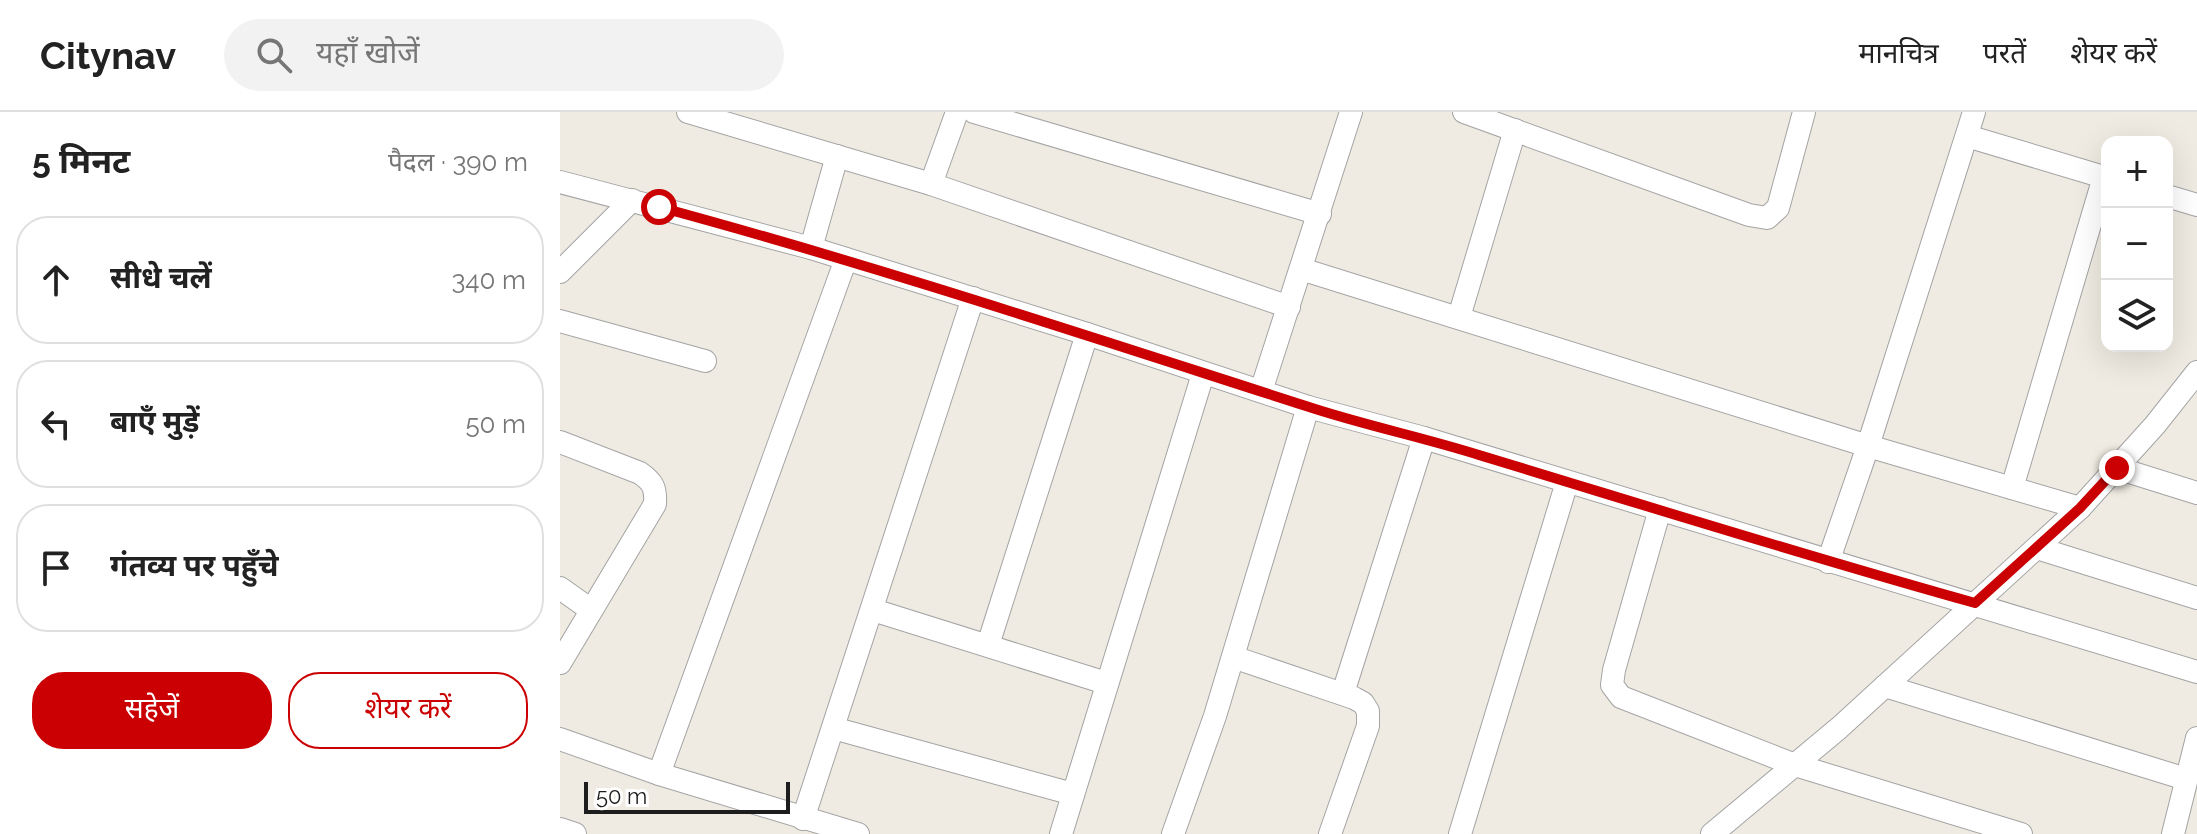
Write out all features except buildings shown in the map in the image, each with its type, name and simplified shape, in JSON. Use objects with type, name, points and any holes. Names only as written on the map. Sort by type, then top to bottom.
[{"type":"street","points":[[688,112],[931,184],[1289,307]]},
{"type":"street","points":[[931,184],[957,112]]},
{"type":"street","points":[[974,112],[1320,214]]},
{"type":"street","points":[[1261,391],[1351,112]]},
{"type":"street","points":[[1464,112],[1749,215],[1767,218],[1778,208],[1804,112]]},
{"type":"street","points":[[1828,562],[1974,112]]},
{"type":"street","points":[[1459,317],[1515,130]]},
{"type":"street","points":[[1967,136],[2101,176]]},
{"type":"street","points":[[811,248],[837,156]]},
{"type":"street","points":[[560,182],[811,248],[1308,407],[1424,438],[2197,672]]},
{"type":"street","points":[[2012,488],[2101,194]]},
{"type":"street","points":[[2173,198],[2197,205]]},
{"type":"street","points":[[560,272],[632,200]]},
{"type":"street","points":[[659,774],[846,259]]},
{"type":"street","points":[[1301,269],[1868,446],[2080,508]]},
{"type":"street","points":[[803,819],[973,298]]},
{"type":"street","points":[[560,321],[705,361]]},
{"type":"street","points":[[988,645],[1087,334]]},
{"type":"street","points":[[1714,833],[1885,686],[2080,508],[2197,372]]},
{"type":"street","points":[[1061,834],[1203,374]]},
{"type":"street","points":[[1173,834],[1233,657],[1308,407]]},
{"type":"street","points":[[1343,693],[1424,438]]},
{"type":"street","points":[[560,442],[640,473],[652,481],[656,491],[655,504],[560,663]]},
{"type":"street","points":[[2117,468],[2197,493]]},
{"type":"street","points":[[1460,834],[1567,482]]},
{"type":"street","points":[[1660,509],[1612,685],[1621,697],[1795,765],[2021,834]]},
{"type":"street","points":[[2037,548],[2197,598]]},
{"type":"street","points":[[560,588],[591,610]]},
{"type":"street","points":[[873,610],[1106,683]]},
{"type":"street","points":[[1233,657],[1343,693],[1363,703],[1368,711],[1368,726],[1330,834]]},
{"type":"street","points":[[1885,686],[2186,779]]},
{"type":"street","points":[[833,728],[1073,794]]},
{"type":"street","points":[[2173,834],[2197,738]]},
{"type":"street","points":[[560,739],[659,774],[858,834]]},
{"type":"street","points":[[560,829],[575,834]]},
{"type":"route","points":[[659,207],[811,248],[1308,407],[1424,438],[1828,562],[1975,603],[2080,508],[2117,468]]}]
